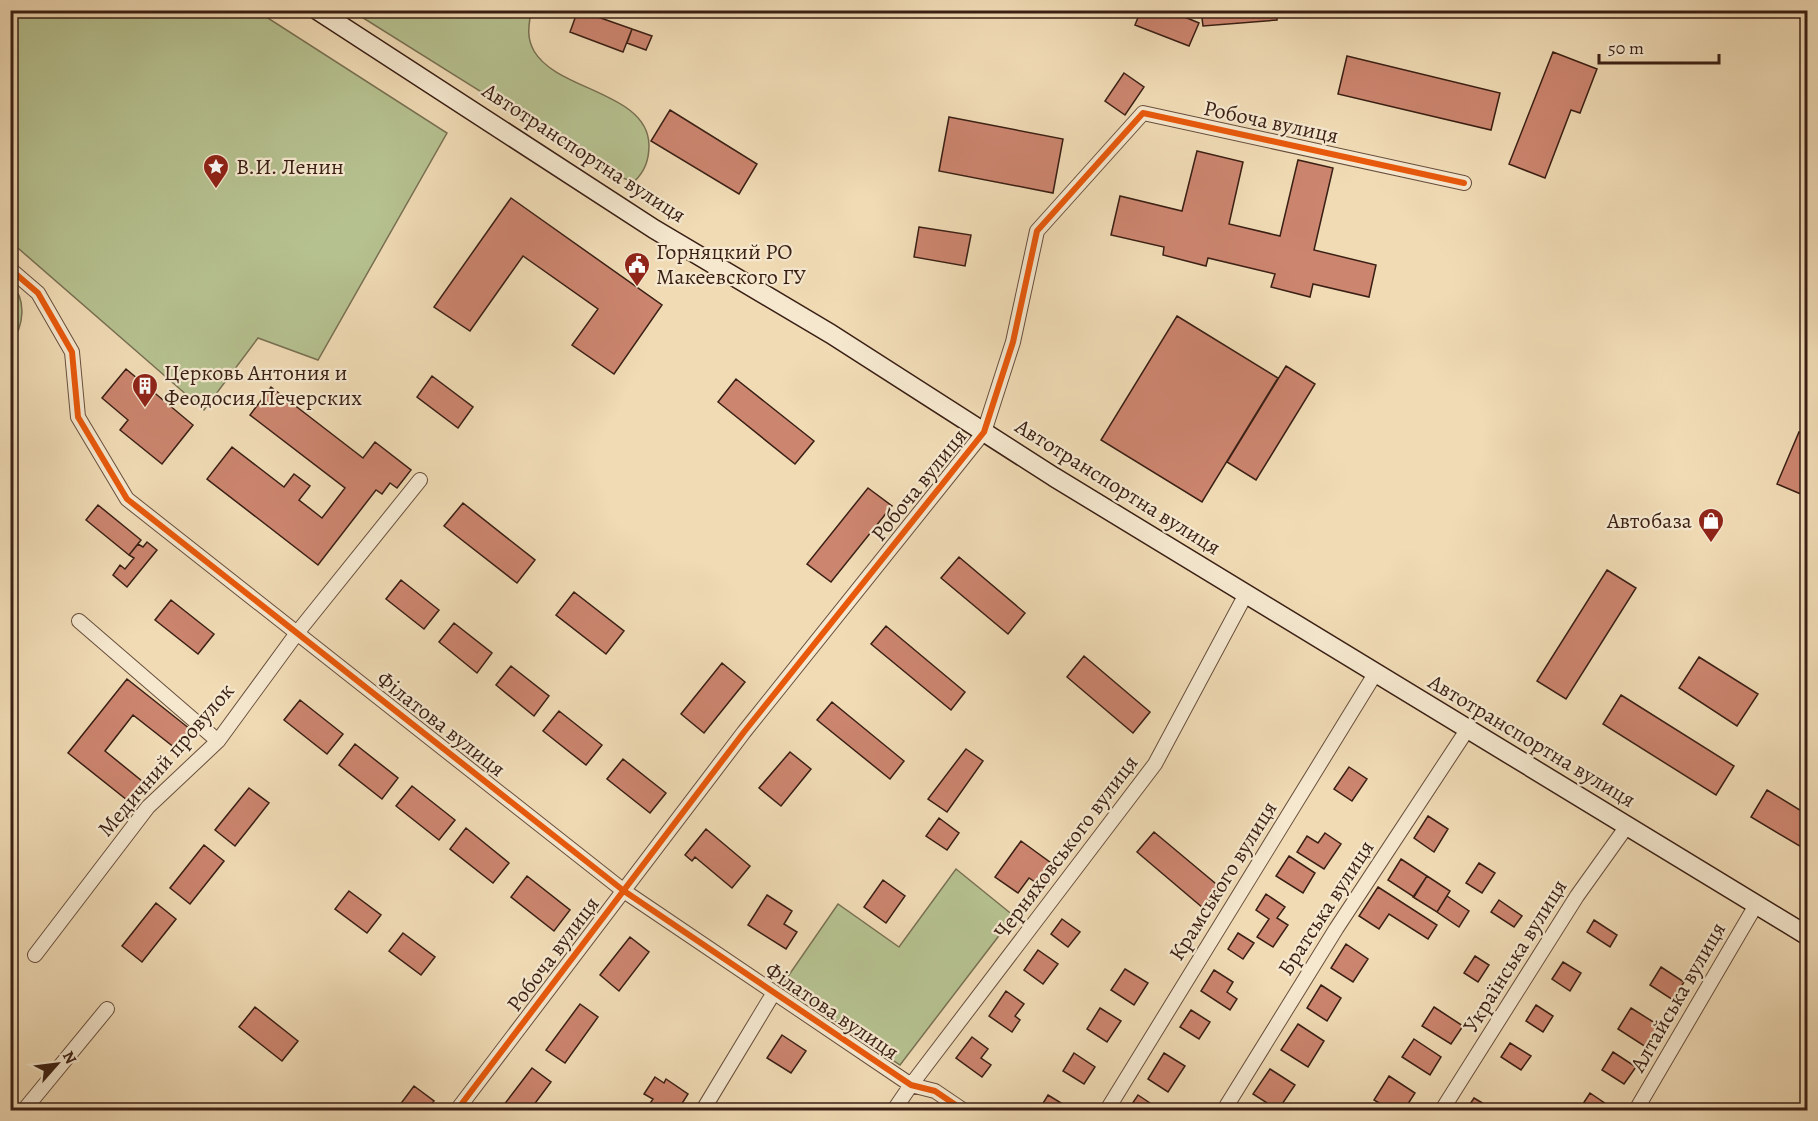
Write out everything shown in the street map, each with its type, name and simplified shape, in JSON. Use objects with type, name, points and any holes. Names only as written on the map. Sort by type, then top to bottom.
[{"type":"main road","name":"Автотранспортна вулиця","points":[[317,10],[654,229],[831,334],[984,432],[1374,674],[1808,936]]},
{"type":"street","name":"Робоча вулиця","points":[[457,1110],[744,732],[984,432],[1013,342],[1037,231],[1143,113],[1464,183]]},
{"type":"street","name":"Філатова вулиця","points":[[10,269],[38,293],[72,352],[78,417],[127,499],[624,891],[773,994],[911,1085],[935,1090],[963,1110]]},
{"type":"street","name":"Медичний провулок","points":[[35,955],[147,807],[218,741],[297,633],[420,480]]},
{"type":"street","name":"Черняховського вулиця","points":[[894,1110],[1155,764],[1246,594]]},
{"type":"street","points":[[79,621],[218,741]]},
{"type":"street","name":"Крамського вулиця","points":[[1107,1110],[1374,674]]},
{"type":"street","name":"Братська вулиця","points":[[1224,1110],[1336,929],[1467,730]]},
{"type":"street","name":"Українська вулиця","points":[[1442,1110],[1577,896],[1627,826]]},
{"type":"street","name":"Алтайська вулиця","points":[[1636,1110],[1755,905]]},
{"type":"street","points":[[703,1110],[773,994]]},
{"type":"street","points":[[24,1110],[107,1010]]},
{"type":"green space","points":[[11,10],[257,11],[447,133],[318,360],[258,338],[204,410],[11,242]]},
{"type":"green space","points":[[352,11],[531,11],[530,41],[534,51],[546,64],[562,75],[618,103],[634,114],[645,127],[649,145],[644,169],[634,182],[614,175]]},
{"type":"green space","points":[[11,284],[20,297],[22,313],[19,329],[11,342]]},
{"type":"green space","points":[[956,869],[1014,916],[900,1065],[782,985],[838,904],[899,947]]},
{"type":"building","points":[[578,10],[632,29],[623,52],[570,32]]},
{"type":"building","points":[[1141,10],[1168,10],[1199,23],[1189,46],[1135,25]]},
{"type":"building","points":[[1201,10],[1277,10],[1277,20],[1203,26]]},
{"type":"building","points":[[632,29],[652,36],[646,50],[627,43]]},
{"type":"building","points":[[1553,52],[1597,69],[1580,113],[1571,110],[1545,178],[1509,164]]},
{"type":"building","points":[[1347,56],[1500,93],[1491,130],[1338,94]]},
{"type":"building","points":[[1124,73],[1144,87],[1125,115],[1105,101]]},
{"type":"building","points":[[670,110],[757,164],[739,194],[651,141]]},
{"type":"building","points":[[949,117],[1063,139],[1053,193],[939,171]]},
{"type":"building","points":[[1197,151],[1243,162],[1229,224],[1280,236],[1298,160],[1333,168],[1314,250],[1376,265],[1369,297],[1313,284],[1310,297],[1271,287],[1275,274],[1208,258],[1206,266],[1163,255],[1164,247],[1111,235],[1120,196],[1182,211]]},
{"type":"building","points":[[511,198],[662,305],[614,374],[572,345],[598,309],[523,256],[470,331],[434,307]]},
{"type":"building","points":[[919,227],[971,235],[965,266],[914,257]]},
{"type":"building","points":[[1177,316],[1278,378],[1202,502],[1101,440]]},
{"type":"building","points":[[1286,366],[1315,384],[1256,480],[1227,462]]},
{"type":"building","name":"Церковь Антония и Феодосия Печерских","points":[[126,369],[193,425],[162,464],[120,430],[128,420],[102,398]]},
{"type":"building","points":[[432,376],[473,407],[458,428],[417,397]]},
{"type":"building","points":[[736,379],[814,441],[795,464],[718,402]]},
{"type":"building","points":[[271,387],[363,458],[375,442],[411,470],[397,488],[390,483],[382,494],[376,490],[318,565],[207,479],[232,447],[284,487],[294,474],[310,486],[299,500],[322,518],[345,488],[250,415]]},
{"type":"building","points":[[1799,432],[1808,435],[1808,497],[1777,484]]},
{"type":"building","points":[[868,488],[892,506],[831,582],[807,564]]},
{"type":"building","points":[[463,503],[535,560],[517,583],[444,526]]},
{"type":"building","points":[[98,505],[141,540],[129,555],[86,520]]},
{"type":"building","points":[[147,542],[157,550],[127,587],[113,575],[120,565],[125,569],[134,558],[129,555],[138,544],[143,547]]},
{"type":"building","points":[[959,557],[1025,613],[1008,634],[941,578]]},
{"type":"building","points":[[1607,570],[1636,588],[1566,699],[1537,681]]},
{"type":"building","points":[[401,580],[439,610],[424,629],[386,599]]},
{"type":"building","points":[[574,592],[624,631],[606,654],[556,615]]},
{"type":"building","points":[[171,600],[214,634],[198,654],[155,620]]},
{"type":"building","points":[[454,623],[492,653],[477,673],[439,642]]},
{"type":"building","points":[[886,626],[965,692],[951,710],[871,644]]},
{"type":"building","points":[[1084,656],[1150,712],[1133,733],[1067,677]]},
{"type":"building","points":[[1699,657],[1758,694],[1737,726],[1679,688]]},
{"type":"building","points":[[722,663],[745,682],[704,733],[681,714]]},
{"type":"building","points":[[511,666],[549,696],[534,716],[496,685]]},
{"type":"building","points":[[127,679],[190,729],[175,748],[133,715],[105,751],[147,785],[132,804],[68,753]]},
{"type":"building","points":[[1621,695],[1734,766],[1716,795],[1603,724]]},
{"type":"building","points":[[300,700],[343,734],[327,754],[284,720]]},
{"type":"building","points":[[832,702],[904,761],[890,779],[817,720]]},
{"type":"building","points":[[559,711],[602,745],[586,765],[543,731]]},
{"type":"building","points":[[355,744],[398,778],[382,799],[339,765]]},
{"type":"building","points":[[966,749],[983,761],[947,812],[928,799]]},
{"type":"building","points":[[790,752],[811,769],[781,806],[759,788]]},
{"type":"building","points":[[623,759],[666,793],[650,813],[607,779]]},
{"type":"building","points":[[1349,767],[1367,779],[1352,801],[1334,789]]},
{"type":"building","points":[[412,786],[455,820],[439,840],[396,806]]},
{"type":"building","points":[[249,788],[269,803],[235,846],[215,830]]},
{"type":"building","points":[[1767,790],[1808,815],[1808,851],[1751,817]]},
{"type":"building","points":[[1428,816],[1448,829],[1434,852],[1414,838]]},
{"type":"building","points":[[939,818],[959,833],[947,850],[926,836]]},
{"type":"building","points":[[466,828],[509,863],[493,883],[450,849]]},
{"type":"building","points":[[706,829],[750,866],[732,888],[695,857],[692,861],[685,855]]},
{"type":"building","points":[[1154,832],[1221,888],[1203,908],[1137,852]]},
{"type":"building","points":[[1325,833],[1341,844],[1324,869],[1297,852],[1307,836],[1318,843]]},
{"type":"building","points":[[1021,841],[1058,868],[1044,888],[1029,878],[1018,893],[995,877]]},
{"type":"building","points":[[204,845],[224,861],[190,904],[170,888]]},
{"type":"building","points":[[1289,856],[1315,873],[1303,893],[1276,876]]},
{"type":"building","points":[[1401,859],[1427,876],[1414,897],[1388,880]]},
{"type":"building","points":[[1479,863],[1495,873],[1482,893],[1466,883]]},
{"type":"building","points":[[527,876],[570,910],[554,931],[511,897]]},
{"type":"building","points":[[1427,876],[1450,891],[1437,912],[1413,897]]},
{"type":"building","points":[[883,880],[905,896],[886,923],[864,907]]},
{"type":"building","points":[[1378,887],[1437,925],[1428,939],[1389,914],[1379,929],[1359,916]]},
{"type":"building","points":[[349,891],[381,915],[367,933],[335,909]]},
{"type":"building","points":[[1266,894],[1285,907],[1277,918],[1288,925],[1273,947],[1257,937],[1269,919],[1256,910]]},
{"type":"building","points":[[767,895],[792,911],[784,924],[797,932],[786,949],[748,925]]},
{"type":"building","points":[[1447,896],[1469,911],[1459,927],[1437,912]]},
{"type":"building","points":[[1499,900],[1522,916],[1514,927],[1491,912]]},
{"type":"building","points":[[156,903],[176,919],[142,962],[122,946]]},
{"type":"building","points":[[1062,919],[1080,932],[1068,947],[1051,934]]},
{"type":"building","points":[[1594,920],[1617,935],[1610,947],[1587,932]]},
{"type":"building","points":[[403,933],[435,957],[421,975],[389,951]]},
{"type":"building","points":[[1238,933],[1254,943],[1243,959],[1228,949]]},
{"type":"building","points":[[630,937],[649,952],[619,991],[600,975]]},
{"type":"building","points":[[1346,944],[1368,959],[1353,982],[1331,968]]},
{"type":"building","points":[[1038,950],[1058,964],[1043,984],[1024,970]]},
{"type":"building","points":[[1475,956],[1489,965],[1478,982],[1464,973]]},
{"type":"building","points":[[1563,962],[1581,973],[1570,991],[1552,979]]},
{"type":"building","points":[[1661,967],[1684,982],[1673,1000],[1650,985]]},
{"type":"building","points":[[1125,969],[1148,983],[1134,1005],[1111,990]]},
{"type":"building","points":[[1214,970],[1233,982],[1227,992],[1237,999],[1230,1010],[1201,991]]},
{"type":"building","points":[[1321,985],[1341,998],[1327,1021],[1307,1008]]},
{"type":"building","points":[[1006,991],[1024,1004],[1015,1016],[1020,1020],[1012,1032],[989,1016]]},
{"type":"building","points":[[580,1004],[598,1017],[565,1063],[546,1050]]},
{"type":"building","points":[[1536,1005],[1553,1016],[1543,1032],[1526,1021]]},
{"type":"building","points":[[255,1007],[298,1041],[282,1061],[239,1027]]},
{"type":"building","points":[[1434,1007],[1463,1026],[1451,1044],[1422,1026]]},
{"type":"building","points":[[1100,1008],[1121,1021],[1107,1042],[1087,1029]]},
{"type":"building","points":[[1631,1008],[1663,1028],[1649,1049],[1618,1029]]},
{"type":"building","points":[[1191,1010],[1210,1022],[1199,1039],[1180,1027]]},
{"type":"building","points":[[1298,1024],[1324,1041],[1308,1067],[1281,1050]]},
{"type":"building","points":[[782,1035],[806,1051],[791,1073],[767,1058]]},
{"type":"building","points":[[972,1037],[988,1049],[981,1058],[991,1065],[982,1077],[956,1058]]},
{"type":"building","points":[[1414,1039],[1441,1057],[1430,1075],[1402,1057]]},
{"type":"building","points":[[1510,1043],[1531,1056],[1521,1070],[1501,1057]]},
{"type":"building","points":[[1613,1052],[1636,1067],[1624,1084],[1602,1070]]},
{"type":"building","points":[[1074,1053],[1095,1067],[1084,1084],[1063,1071]]},
{"type":"building","points":[[1164,1053],[1185,1066],[1168,1092],[1148,1079]]},
{"type":"building","points":[[532,1068],[551,1082],[530,1110],[500,1110]]},
{"type":"building","points":[[1270,1069],[1295,1085],[1278,1110],[1253,1094]]},
{"type":"building","points":[[1389,1076],[1415,1093],[1404,1110],[1391,1110],[1374,1100]]},
{"type":"building","points":[[655,1077],[664,1083],[666,1079],[688,1094],[678,1110],[657,1110],[649,1105],[653,1099],[644,1094]]},
{"type":"building","points":[[414,1086],[434,1101],[427,1110],[396,1110]]},
{"type":"building","points":[[1590,1093],[1609,1106],[1606,1110],[1579,1110]]},
{"type":"building","points":[[1048,1095],[1066,1106],[1063,1110],[1039,1110]]},
{"type":"building","points":[[1138,1095],[1159,1109],[1128,1110]]},
{"type":"building","points":[[1474,1098],[1494,1110],[1466,1110]]},
{"type":"building","points":[[1245,1105],[1254,1110],[1241,1110]]},
{"type":"cycle path","points":[[457,1110],[744,732],[984,432],[1013,342],[1037,231],[1143,113],[1464,183]]},
{"type":"cycle path","points":[[10,269],[38,293],[72,352],[78,417],[127,499],[624,891],[911,1085],[935,1091],[963,1110]]},
{"type":"place","name":"В.И. Ленин","points":[[216,190]]},
{"type":"place","name":"Горняцкий РО Макеевского ГУ","points":[[637,288]]},
{"type":"place","name":"Церковь Антония и Феодосия Печерских","points":[[145,409]]},
{"type":"place","name":"Автобаза","points":[[1711,544]]}]
